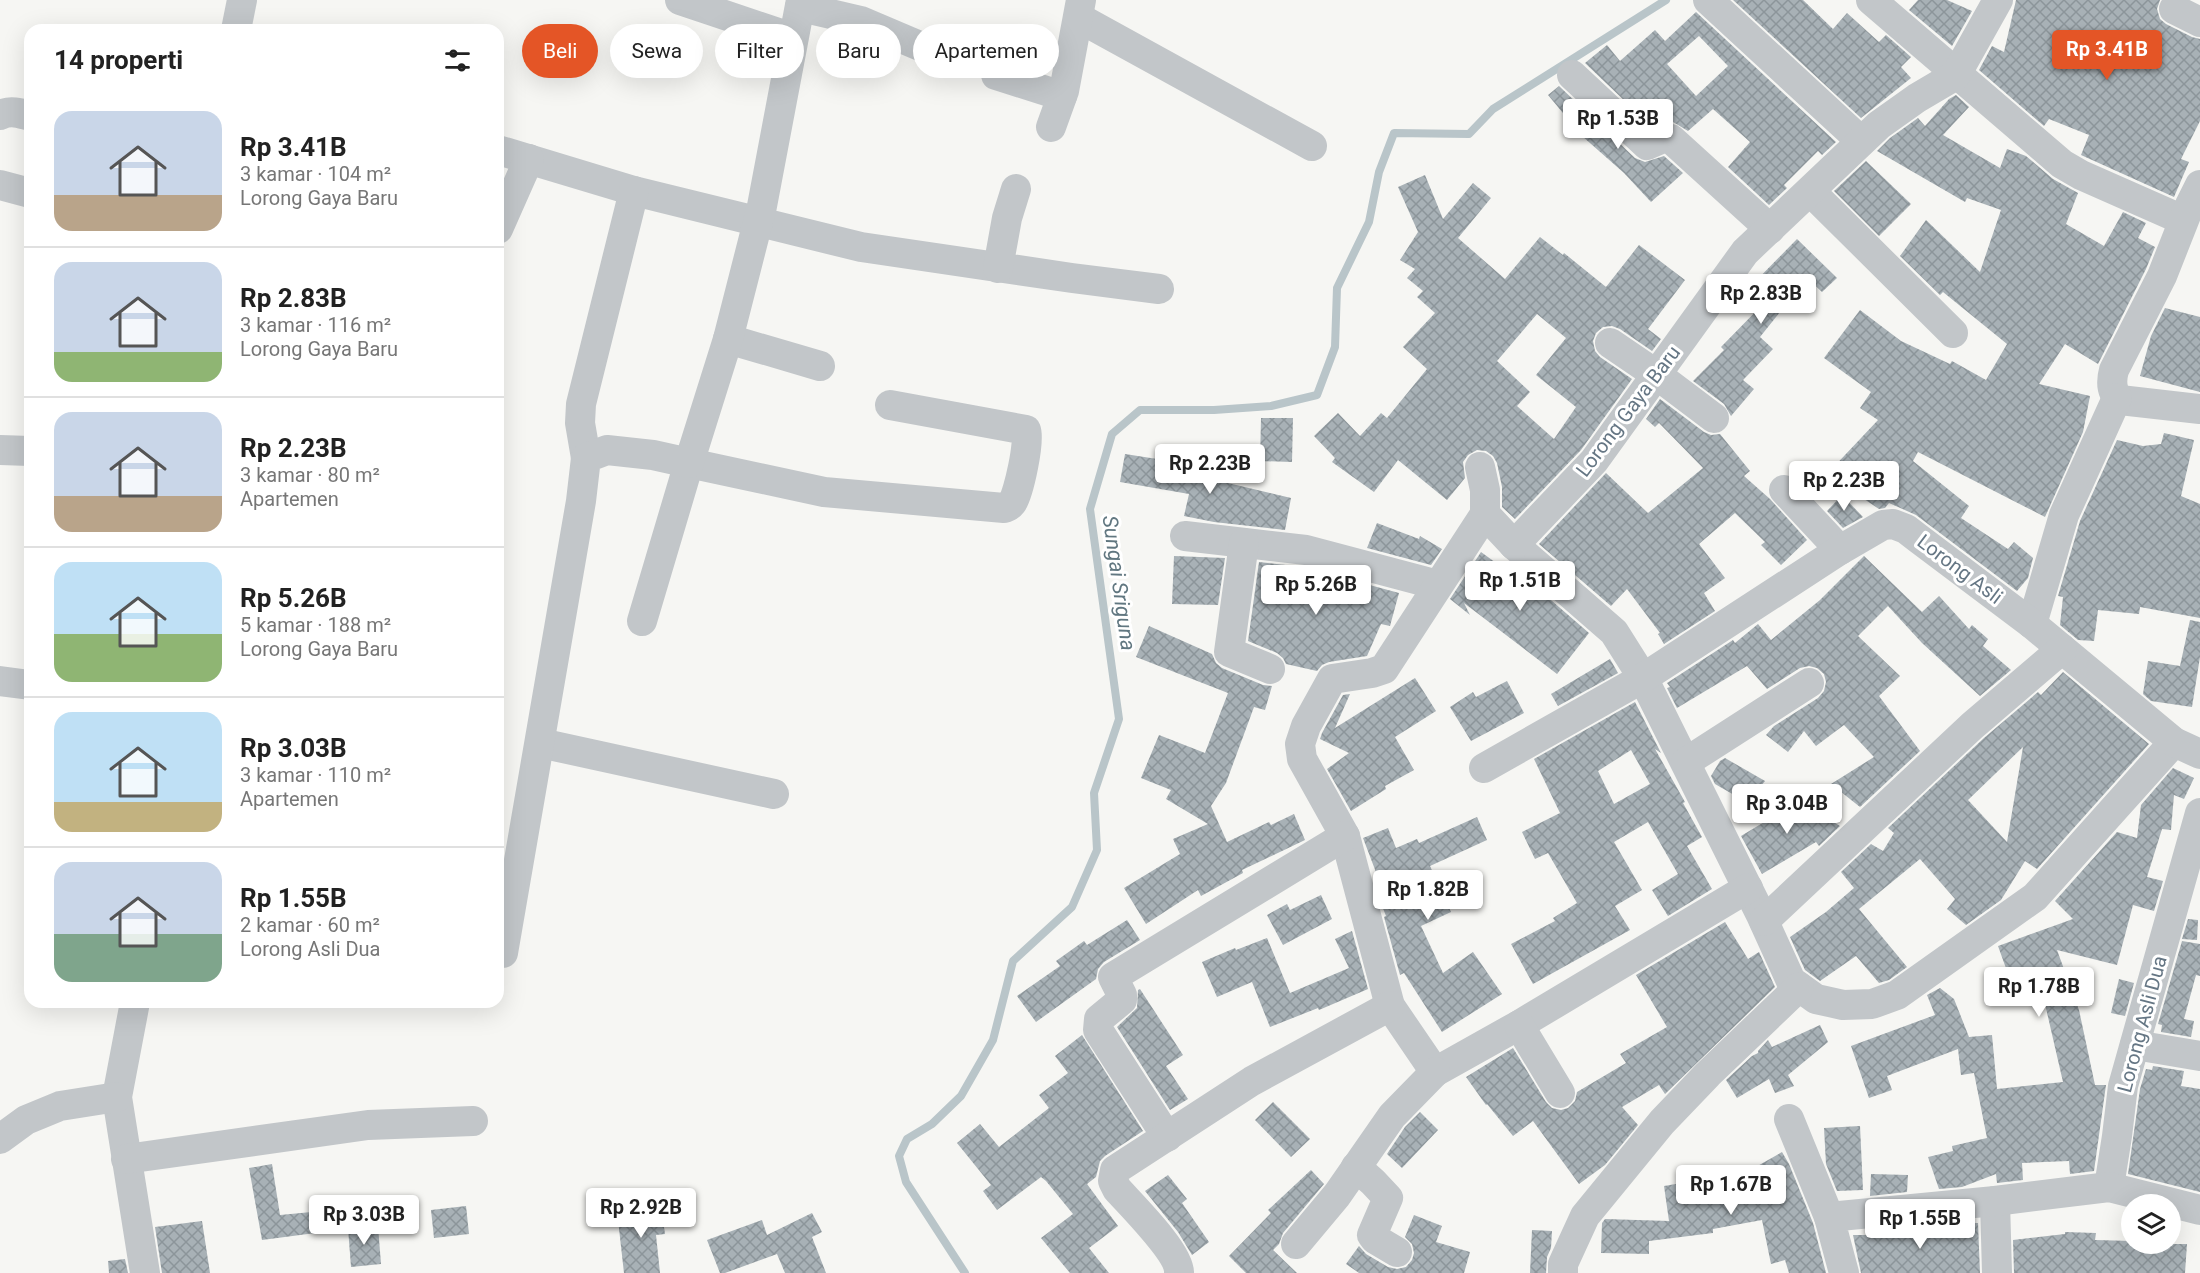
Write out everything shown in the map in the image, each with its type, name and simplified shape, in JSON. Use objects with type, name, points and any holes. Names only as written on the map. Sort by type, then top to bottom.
[{"type":"street","points":[[237,24],[242,0]]},
{"type":"street","points":[[680,0],[751,24]]},
{"type":"street","points":[[1708,0],[1861,141]]},
{"type":"street","points":[[1871,0],[2061,164],[2081,175],[2193,204],[2163,276],[2114,370],[2112,385],[2117,398],[2064,515],[2032,624]]},
{"type":"street","points":[[1956,75],[1998,0]]},
{"type":"street","points":[[796,24],[800,3],[861,21],[913,43]]},
{"type":"street","points":[[1051,127],[1062,96],[1080,9],[1312,146]]},
{"type":"street","points":[[1572,75],[1647,145],[1663,138],[1671,139],[1770,229]]},
{"type":"street","name":"Lorong Gaya Baru","points":[[1514,545],[1594,460],[1745,252],[1811,192],[1861,141],[1917,98],[1956,75]]},
{"type":"street","points":[[642,621],[688,463],[728,339],[758,223],[785,78]]},
{"type":"street","points":[[1005,78],[1062,96]]},
{"type":"street","points":[[0,115],[17,112],[24,114]]},
{"type":"street","points":[[504,152],[634,191],[861,247],[1159,289]]},
{"type":"street","points":[[504,215],[529,159]]},
{"type":"street","points":[[0,185],[24,191]]},
{"type":"street","points":[[998,268],[1007,218],[1016,189]]},
{"type":"street","points":[[504,947],[581,501],[586,458],[580,423],[581,404],[634,191]]},
{"type":"street","points":[[1811,192],[1953,333]]},
{"type":"street","points":[[728,339],[820,366]]},
{"type":"street","points":[[1610,343],[1714,418]]},
{"type":"street","points":[[2117,398],[2128,402],[2200,409]]},
{"type":"street","points":[[586,458],[607,450],[653,455],[824,492],[1004,508],[1010,506],[1014,501],[1022,469],[1028,436],[1026,430],[890,405]]},
{"type":"street","points":[[0,450],[24,451]]},
{"type":"street","points":[[1435,1072],[1390,1006],[1345,836],[1302,759],[1300,744],[1306,726],[1332,678],[1372,673],[1384,669],[1390,661],[1485,514],[1485,490],[1480,467]]},
{"type":"street","points":[[1784,490],[1840,550]]},
{"type":"street","points":[[1485,514],[1514,545],[1614,632],[1643,678],[1686,762],[1791,981],[1816,999],[1843,1005],[1872,1004],[1897,995],[2035,897],[2187,748]]},
{"type":"street","name":"Lorong Asli","points":[[1484,768],[1643,678],[1840,550],[1883,525],[1893,524],[1906,529],[1920,539],[2032,624],[2187,748]]},
{"type":"street","points":[[1185,536],[1306,550],[1438,585]]},
{"type":"street","points":[[1244,543],[1229,650],[1232,654],[1270,669]]},
{"type":"street","points":[[1764,921],[1972,726],[2062,649]]},
{"type":"street","points":[[0,681],[24,685]]},
{"type":"street","points":[[1686,762],[1809,683]]},
{"type":"street","points":[[540,743],[774,794]]},
{"type":"street","name":"Lorong Asli Dua","points":[[2109,1187],[2123,1086],[2200,813]]},
{"type":"street","points":[[1167,1137],[1098,1030],[1099,1019],[1122,1000],[1122,995],[1113,977],[1345,836]]},
{"type":"street","points":[[1296,1244],[1337,1195],[1392,1116],[1435,1072],[1519,1025],[1748,888]]},
{"type":"street","points":[[1563,1273],[1563,1264],[1585,1216],[1662,1122],[1708,1074],[1799,987]]},
{"type":"street","points":[[1179,1273],[1177,1261],[1168,1246],[1117,1189],[1113,1181],[1115,1170],[1252,1082],[1390,1006]]},
{"type":"street","points":[[134,1008],[117,1097],[145,1273]]},
{"type":"street","points":[[1519,1025],[1560,1093]]},
{"type":"street","points":[[2135,1045],[2200,1056]]},
{"type":"street","points":[[0,1139],[26,1120],[60,1106],[117,1097]]},
{"type":"street","points":[[1789,1119],[1829,1217],[1844,1273]]},
{"type":"street","points":[[126,1159],[368,1125],[473,1121]]},
{"type":"street","points":[[1356,1167],[1388,1198],[1372,1235],[1397,1252]]},
{"type":"street","points":[[1829,1217],[2109,1187],[2200,1210]]},
{"type":"street","points":[[1995,1201],[1997,1273]]},
{"type":"building","points":[[1733,0],[1803,0],[1833,29],[1847,13],[1879,42],[1886,35],[1911,57],[1901,67],[1911,78],[1861,118]]},
{"type":"building","points":[[1918,0],[1947,0],[1972,11],[1952,46],[1909,10]]},
{"type":"building","points":[[2016,0],[2160,0],[2157,9],[2160,19],[2200,39],[2200,121],[2181,159],[2189,162],[2174,197],[2081,155],[2089,135],[2049,119],[2044,126],[1979,70],[1992,46],[2004,52]]},
{"type":"building","points":[[1696,12],[1836,142],[1822,155],[1818,151],[1784,185],[1787,188],[1769,205],[1728,167],[1750,142],[1713,109],[1688,131],[1673,122],[1665,121],[1650,125],[1585,63],[1607,45],[1620,61],[1655,30],[1665,41]],"holes":[[[1699,36],[1728,66],[1696,96],[1667,64]]]},
{"type":"building","points":[[1559,86],[1635,158],[1645,162],[1664,156],[1683,173],[1651,202],[1624,173],[1582,136],[1548,95]]},
{"type":"building","points":[[1956,95],[1969,107],[1943,135],[2000,168],[2007,149],[2026,156],[2053,179],[2078,193],[2066,224],[2104,246],[2123,212],[2146,223],[2138,238],[2155,247],[2098,364],[2065,344],[2039,384],[2090,396],[2083,432],[2045,517],[1918,452],[1913,461],[1969,506],[1961,518],[2008,549],[2014,542],[2033,558],[2028,578],[2017,591],[1916,515],[1889,503],[1885,508],[1879,509],[1828,473],[1878,420],[1860,408],[1871,392],[1824,358],[1860,310],[1901,341],[1950,364],[1952,361],[1986,380],[2007,344],[1943,292],[1940,295],[1900,256],[1926,220],[1980,272],[2001,210],[1967,198],[1965,202],[1877,151],[1890,138],[1918,118],[1925,126],[1949,99]]},
{"type":"building","points":[[1866,161],[1911,204],[1879,236],[1834,191]]},
{"type":"building","points":[[1425,175],[1443,219],[1473,183],[1491,198],[1458,238],[1505,279],[1540,237],[1606,287],[1639,245],[1685,280],[1648,329],[1661,339],[1652,351],[1612,326],[1603,327],[1596,333],[1593,341],[1595,351],[1632,379],[1581,450],[1515,519],[1502,507],[1502,487],[1497,463],[1486,451],[1477,450],[1468,455],[1463,462],[1465,478],[1447,500],[1398,460],[1374,492],[1332,462],[1335,458],[1314,436],[1338,413],[1360,436],[1381,413],[1387,418],[1427,369],[1403,347],[1435,313],[1417,297],[1423,291],[1407,278],[1415,269],[1400,260],[1418,232],[1398,187]],"holes":[[[1537,314],[1566,338],[1536,375],[1576,407],[1554,439],[1517,406],[1530,392],[1497,361]]]},
{"type":"building","points":[[1797,239],[1837,278],[1822,292],[1807,278],[1760,337],[1773,349],[1743,380],[1754,389],[1731,416],[1724,404],[1693,381],[1724,350],[1721,347],[1765,302],[1748,289]]},
{"type":"building","points":[[2165,308],[2200,317],[2200,392],[2140,376],[2151,336]]},
{"type":"building","points":[[1660,399],[1704,432],[1711,435],[1720,434],[1750,471],[1744,476],[1770,499],[1807,540],[1781,565],[1761,545],[1765,542],[1735,513],[1699,544],[1725,578],[1704,593],[1715,611],[1664,644],[1658,634],[1660,633],[1627,589],[1611,606],[1539,544],[1606,473],[1648,513],[1703,468],[1659,423],[1655,427],[1646,419]]},
{"type":"building","points":[[1261,418],[1293,418],[1292,462],[1260,461]]},
{"type":"building","points":[[2164,433],[2194,440],[2181,496],[2200,504],[2200,618],[2140,607],[2139,614],[2098,610],[2094,641],[2078,640],[2060,625],[2063,597],[2058,596],[2080,521],[2117,440],[2143,446],[2161,444]]},
{"type":"building","points":[[1125,454],[1170,461],[1169,469],[1291,498],[1285,530],[1214,522],[1184,516],[1189,494],[1120,482]]},
{"type":"building","points":[[1842,495],[1863,517],[1843,528],[1827,511]]},
{"type":"building","points":[[1377,523],[1419,539],[1420,536],[1442,549],[1431,565],[1367,548]]},
{"type":"building","points":[[1481,552],[1503,568],[1508,563],[1589,633],[1557,674],[1464,603],[1470,615],[1450,599]]},
{"type":"building","points":[[1174,556],[1225,558],[1218,605],[1172,604]]},
{"type":"building","points":[[1864,556],[1922,612],[1939,596],[1969,629],[1972,625],[1988,639],[1983,646],[2011,670],[1980,696],[1922,643],[1888,606],[1858,636],[1900,676],[1879,696],[1920,751],[1860,807],[1831,784],[1874,757],[1844,725],[1816,746],[1804,731],[1788,752],[1766,735],[1774,726],[1818,698],[1824,691],[1826,682],[1824,674],[1817,668],[1809,666],[1800,668],[1767,689],[1747,666],[1677,708],[1667,688],[1670,687],[1667,683],[1733,640],[1735,643],[1758,624],[1771,640],[1820,600]]},
{"type":"building","points":[[1259,562],[1303,567],[1353,584],[1355,581],[1399,593],[1390,626],[1381,624],[1367,656],[1329,662],[1317,671],[1286,664],[1277,653],[1248,641]]},
{"type":"building","points":[[2190,620],[2200,622],[2200,657],[2192,707],[2151,701],[2143,694],[2148,661],[2180,666]]},
{"type":"building","points":[[1149,626],[1212,654],[1216,663],[1222,668],[1263,685],[1272,686],[1265,710],[1254,707],[1226,783],[1211,806],[1227,842],[1269,822],[1271,825],[1294,814],[1305,840],[1242,870],[1243,873],[1201,896],[1198,890],[1146,924],[1124,888],[1180,854],[1173,839],[1208,824],[1166,799],[1171,790],[1141,778],[1159,735],[1205,753],[1228,693],[1136,657]]},
{"type":"building","points":[[1610,659],[1618,673],[1558,706],[1551,694]]},
{"type":"building","points":[[2063,672],[2149,744],[2037,869],[2025,861],[2001,900],[1966,925],[1947,909],[1955,899],[1920,859],[1859,909],[1907,967],[1889,980],[1879,983],[1856,956],[1820,981],[1805,970],[1790,937],[1826,912],[1854,888],[1841,872],[1871,844],[1883,851],[1894,833],[1888,828],[1984,738],[2038,692],[2041,695]],"holes":[[[2023,747],[2007,842],[1968,800]]]},
{"type":"building","points":[[1415,678],[1436,711],[1395,737],[1414,770],[1385,786],[1386,789],[1351,811],[1327,769],[1349,753],[1320,739],[1322,733],[1343,695],[1350,694],[1335,728]]},
{"type":"building","points":[[1507,681],[1524,713],[1471,741],[1450,707],[1473,692],[1476,697]]},
{"type":"building","points":[[1635,702],[1661,753],[1655,749],[1702,837],[1687,846],[1712,889],[1668,916],[1652,890],[1678,874],[1648,822],[1614,842],[1642,890],[1615,906],[1630,930],[1533,984],[1511,944],[1555,921],[1553,918],[1577,903],[1548,853],[1535,859],[1522,832],[1560,813],[1534,759]],"holes":[[[1631,750],[1650,784],[1614,804],[1598,771]]]},
{"type":"building","points":[[1725,758],[1765,781],[1748,803],[1715,784],[1711,776],[1720,761]]},
{"type":"building","points":[[2173,768],[2194,778],[2184,799],[2174,795],[2171,830],[2162,829],[2147,877],[2163,881],[2154,911],[2133,905],[2117,965],[2057,950],[2079,1010],[2095,1085],[2106,1085],[2094,1171],[2070,1174],[2069,1161],[2022,1163],[2023,1180],[1997,1183],[1996,1174],[1962,1187],[1939,1189],[1928,1157],[1953,1151],[1952,1146],[1987,1138],[1974,1073],[1961,1075],[1958,1049],[1887,1076],[1892,1090],[1869,1098],[1851,1046],[1935,1015],[1927,995],[1940,988],[1954,999],[1969,1037],[1992,1035],[1997,1089],[2063,1082],[2042,991],[2017,999],[1998,946],[2073,919],[2055,901],[2117,832],[2137,838],[2141,805]]},
{"type":"building","points":[[1799,801],[1840,826],[1819,846],[1816,842],[1762,874],[1741,836]]},
{"type":"building","points":[[1477,817],[1487,840],[1430,866],[1451,912],[1421,926],[1443,973],[1473,952],[1502,994],[1442,1032],[1404,973],[1400,975],[1384,917],[1386,916],[1379,898],[1385,896],[1363,838],[1388,828],[1396,848],[1417,839],[1419,843]]},
{"type":"building","points":[[1321,895],[1332,919],[1283,945],[1267,915],[1287,904],[1290,910]]},
{"type":"building","points":[[2188,919],[2198,920],[2197,940],[2182,939]]},
{"type":"building","points":[[1127,920],[1140,940],[1104,962],[1098,969],[1096,979],[1036,1022],[1017,996],[1060,966],[1056,961],[1084,941],[1087,945]]},
{"type":"building","points":[[1725,922],[1748,959],[1759,952],[1775,987],[1665,1094],[1659,1085],[1622,1107],[1638,1125],[1605,1165],[1579,1184],[1533,1121],[1513,1136],[1486,1105],[1466,1077],[1513,1048],[1546,1102],[1552,1108],[1561,1110],[1568,1108],[1575,1101],[1577,1092],[1626,1063],[1620,1054],[1667,1027],[1636,975]]},
{"type":"building","points":[[1352,931],[1368,989],[1319,1010],[1318,1008],[1270,1027],[1252,982],[1217,997],[1202,962],[1267,938],[1290,993],[1349,968],[1335,939]]},
{"type":"building","points":[[2182,941],[2200,944],[2200,976],[2196,975],[2184,1019],[2194,1021],[2191,1037],[2161,1032],[2162,1025],[2158,1024]]},
{"type":"building","points":[[2119,979],[2134,983],[2125,1016],[2111,1013]]},
{"type":"building","points":[[1140,989],[1183,1055],[1166,1066],[1188,1099],[1170,1110],[1117,1027],[1137,1008],[1138,990]]},
{"type":"building","points":[[1820,1025],[1828,1042],[1788,1075],[1794,1086],[1775,1093],[1769,1079],[1737,1098],[1726,1080],[1758,1053],[1768,1040],[1772,1047]]},
{"type":"building","points":[[1082,1035],[1143,1131],[1105,1156],[1100,1161],[1096,1177],[1087,1184],[1118,1226],[1089,1248],[1109,1273],[1070,1273],[1041,1238],[1073,1214],[1046,1181],[1041,1177],[997,1210],[983,1191],[991,1185],[957,1143],[980,1124],[999,1147],[1049,1108],[1039,1095],[1068,1073],[1055,1056]]},
{"type":"building","points":[[2153,1066],[2184,1071],[2181,1086],[2200,1089],[2200,1192],[2128,1174],[2140,1089],[2146,1069],[2152,1070]]},
{"type":"building","points":[[1273,1102],[1310,1139],[1291,1157],[1255,1120]]},
{"type":"building","points":[[1420,1112],[1438,1130],[1402,1168],[1387,1154],[1405,1127]]},
{"type":"building","points":[[1860,1126],[1863,1190],[1837,1191],[1826,1164],[1824,1128]]},
{"type":"building","points":[[1782,1152],[1813,1223],[1826,1273],[1789,1273],[1785,1260],[1771,1264],[1762,1220],[1713,1229],[1713,1233],[1649,1241],[1649,1254],[1601,1253],[1602,1223],[1605,1219],[1669,1221],[1664,1186],[1747,1172]]},
{"type":"building","points":[[272,1164],[280,1215],[322,1211],[323,1232],[262,1240],[249,1168]]},
{"type":"building","points":[[1311,1170],[1324,1184],[1283,1233],[1279,1244],[1273,1250],[1297,1273],[1246,1273],[1229,1256],[1271,1213],[1268,1210]]},
{"type":"building","points":[[1871,1174],[1908,1175],[1907,1192],[1870,1196]]},
{"type":"building","points":[[1168,1175],[1187,1199],[1182,1203],[1209,1242],[1192,1255],[1178,1232],[1145,1191]]},
{"type":"building","points":[[466,1206],[469,1234],[434,1238],[431,1210]]},
{"type":"building","points":[[661,1206],[665,1234],[656,1235],[660,1273],[624,1273],[617,1211]]},
{"type":"building","points":[[812,1213],[822,1232],[812,1237],[826,1273],[785,1273],[777,1254],[720,1273],[707,1240],[762,1220],[767,1235]]},
{"type":"building","points":[[1414,1215],[1442,1226],[1436,1242],[1470,1252],[1464,1273],[1359,1273],[1346,1264],[1359,1246],[1366,1254],[1388,1267],[1397,1269],[1406,1267],[1414,1253],[1412,1244],[1405,1237]]},
{"type":"building","points":[[202,1221],[210,1273],[162,1273],[155,1227]]},
{"type":"building","points":[[1952,1223],[1978,1223],[1980,1273],[1861,1273],[1853,1235],[1869,1235],[1869,1230],[1905,1227],[1905,1229],[1954,1229]]},
{"type":"building","points":[[378,1226],[381,1264],[351,1267],[348,1228]]},
{"type":"building","points":[[1532,1230],[1552,1231],[1546,1273],[1530,1273]]},
{"type":"building","points":[[2065,1232],[2096,1233],[2095,1240],[2121,1241],[2121,1254],[2181,1254],[2181,1244],[2187,1244],[2185,1273],[2014,1273],[2013,1240],[2065,1234]]},
{"type":"building","points":[[125,1259],[128,1273],[109,1273],[108,1261]]},
{"type":"waterway","name":"Sungai Sriguna","points":[[965,1273],[906,1182],[899,1156],[907,1139],[932,1124],[961,1096],[993,1040],[1013,961],[1072,907],[1097,850],[1094,793],[1119,719],[1090,509],[1112,434],[1140,410],[1214,410],[1271,406],[1317,395],[1335,347],[1337,288],[1369,222],[1379,172],[1394,133],[1469,134],[1493,109],[1666,0]]}]
